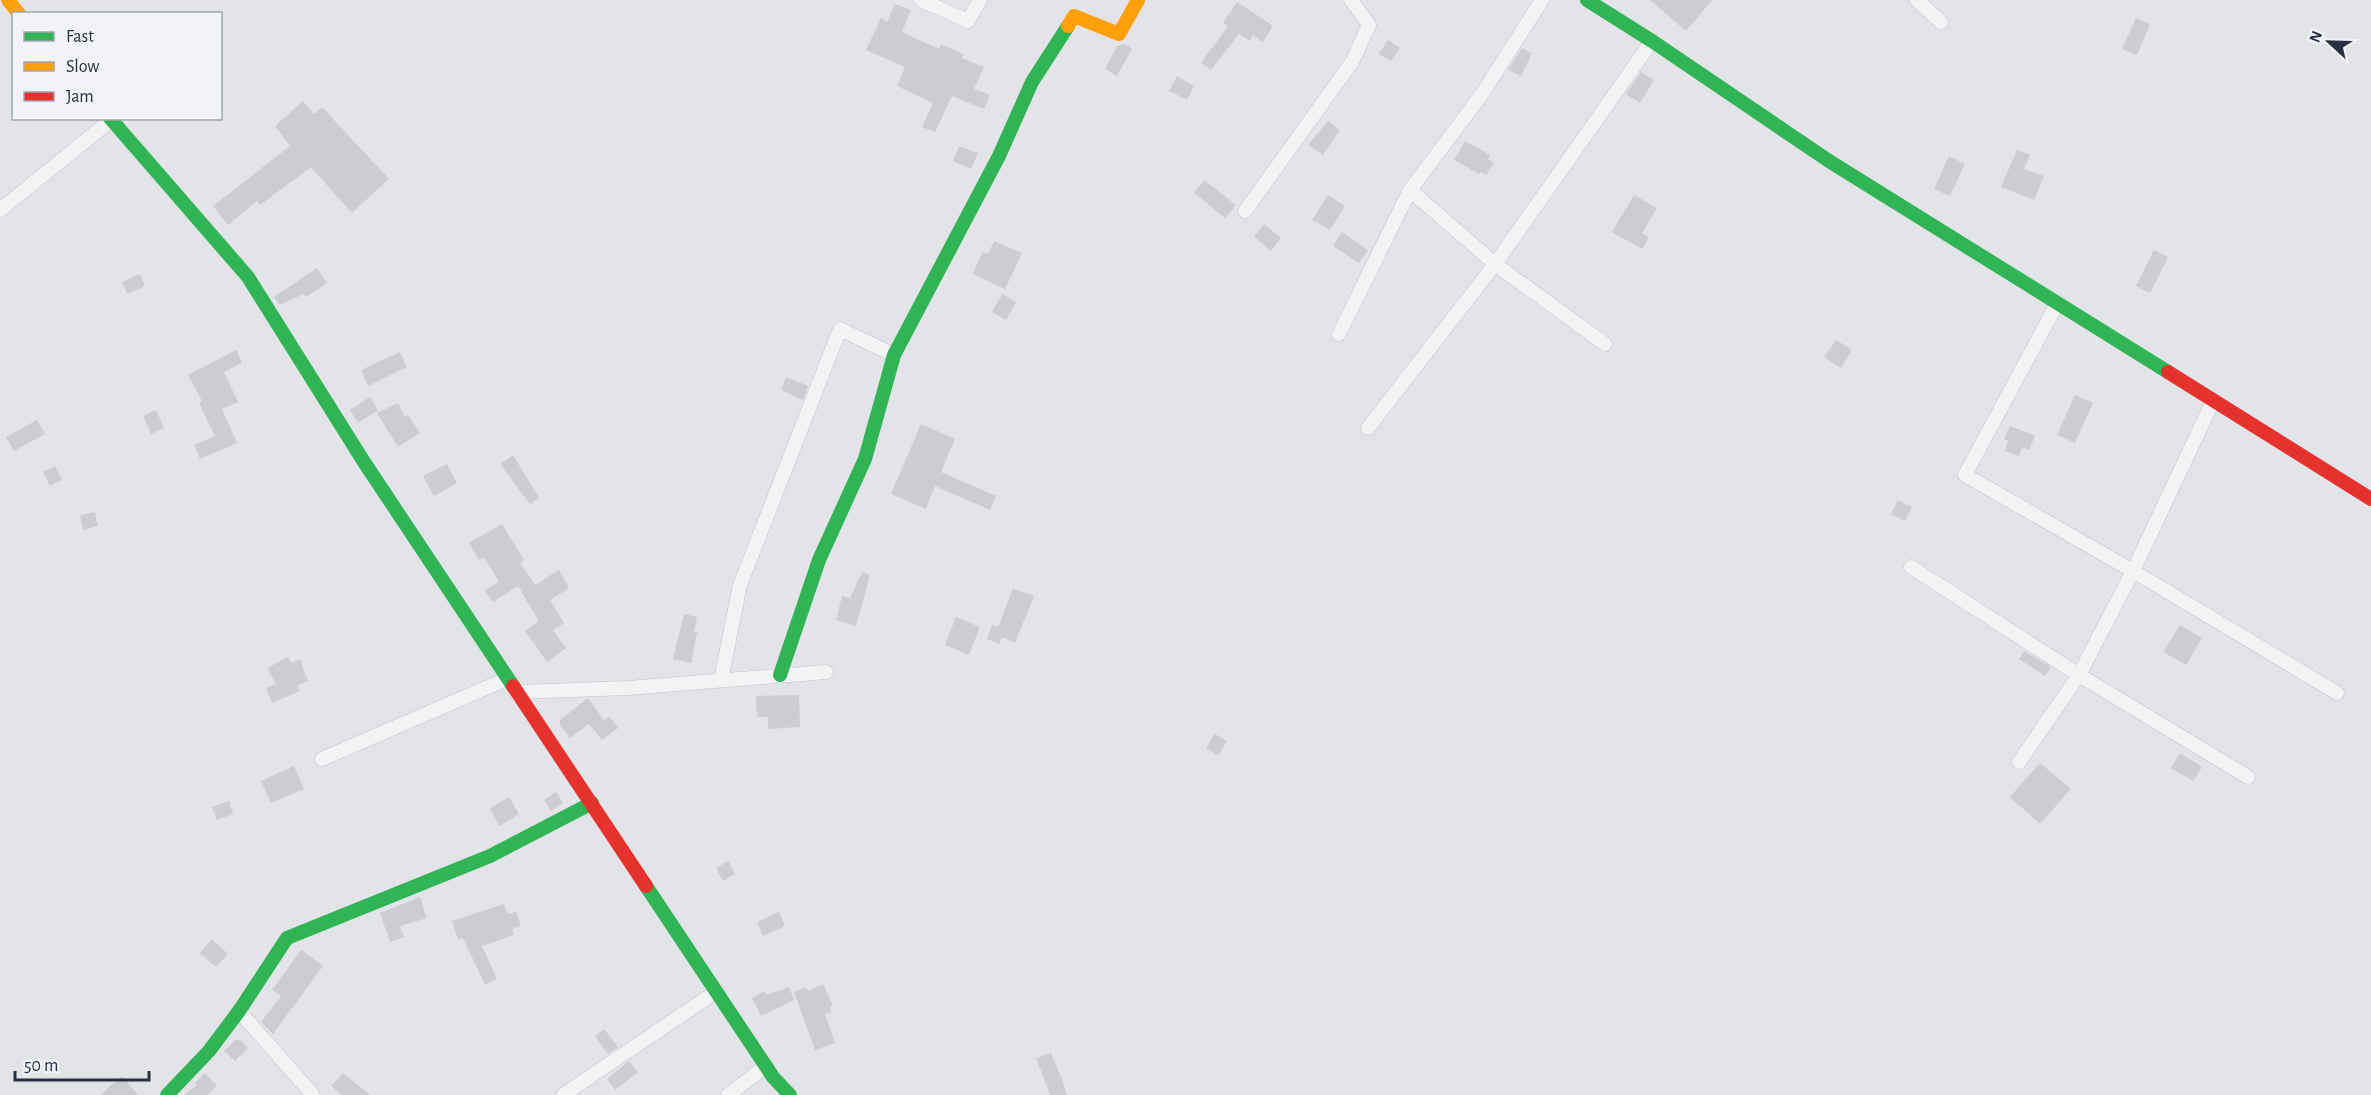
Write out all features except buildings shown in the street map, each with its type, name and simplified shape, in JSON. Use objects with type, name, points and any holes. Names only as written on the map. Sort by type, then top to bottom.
[{"type":"street","points":[[8,0],[17,12]]},
{"type":"street","points":[[921,0],[968,21],[980,0]]},
{"type":"street","points":[[780,675],[819,560],[865,459],[894,355],[999,156],[1032,82],[1074,16],[1119,34],[1138,0]]},
{"type":"street","points":[[1245,211],[1352,62],[1369,25],[1351,0]]},
{"type":"street","points":[[1339,334],[1410,190],[1482,94],[1542,0]]},
{"type":"street","points":[[1587,0],[1652,41],[1829,161],[2371,499]]},
{"type":"street","points":[[1917,0],[1941,22]]},
{"type":"street","points":[[1368,428],[1496,264],[1652,41]]},
{"type":"street","points":[[0,210],[110,120]]},
{"type":"street","points":[[112,120],[248,277],[364,462],[766,1066],[790,1095]]},
{"type":"street","points":[[1410,190],[1496,264],[1605,344]]},
{"type":"street","points":[[2057,304],[1965,475],[2133,571],[2337,693]]},
{"type":"street","points":[[721,680],[740,585],[840,328],[894,355]]},
{"type":"street","points":[[2019,762],[2079,675],[2133,571],[2213,401]]},
{"type":"street","points":[[1911,567],[2079,675],[2248,777]]},
{"type":"street","points":[[518,692],[628,688],[826,672]]},
{"type":"street","points":[[321,759],[509,678]]},
{"type":"street","points":[[167,1095],[209,1051],[239,1011],[287,938],[490,856],[592,803]]},
{"type":"street","points":[[563,1095],[717,992]]},
{"type":"street","points":[[239,1011],[313,1095]]},
{"type":"street","points":[[728,1095],[766,1066]]},
{"type":"traffic: fast","points":[[1587,0],[1652,41],[1829,161],[2168,372]]},
{"type":"traffic: fast","points":[[780,675],[819,560],[865,459],[894,355],[999,156],[1032,82],[1068,26]]},
{"type":"traffic: fast","points":[[112,120],[248,277],[364,462],[513,686]]},
{"type":"traffic: fast","points":[[167,1095],[209,1051],[239,1011],[287,938],[490,856],[592,803]]},
{"type":"traffic: fast","points":[[646,886],[773,1077],[790,1095]]},
{"type":"traffic: slow","points":[[8,0],[17,12]]},
{"type":"traffic: slow","points":[[1068,26],[1074,16],[1119,34],[1138,0]]},
{"type":"traffic: jam","points":[[2168,372],[2371,499]]},
{"type":"traffic: jam","points":[[513,686],[646,886]]}]
